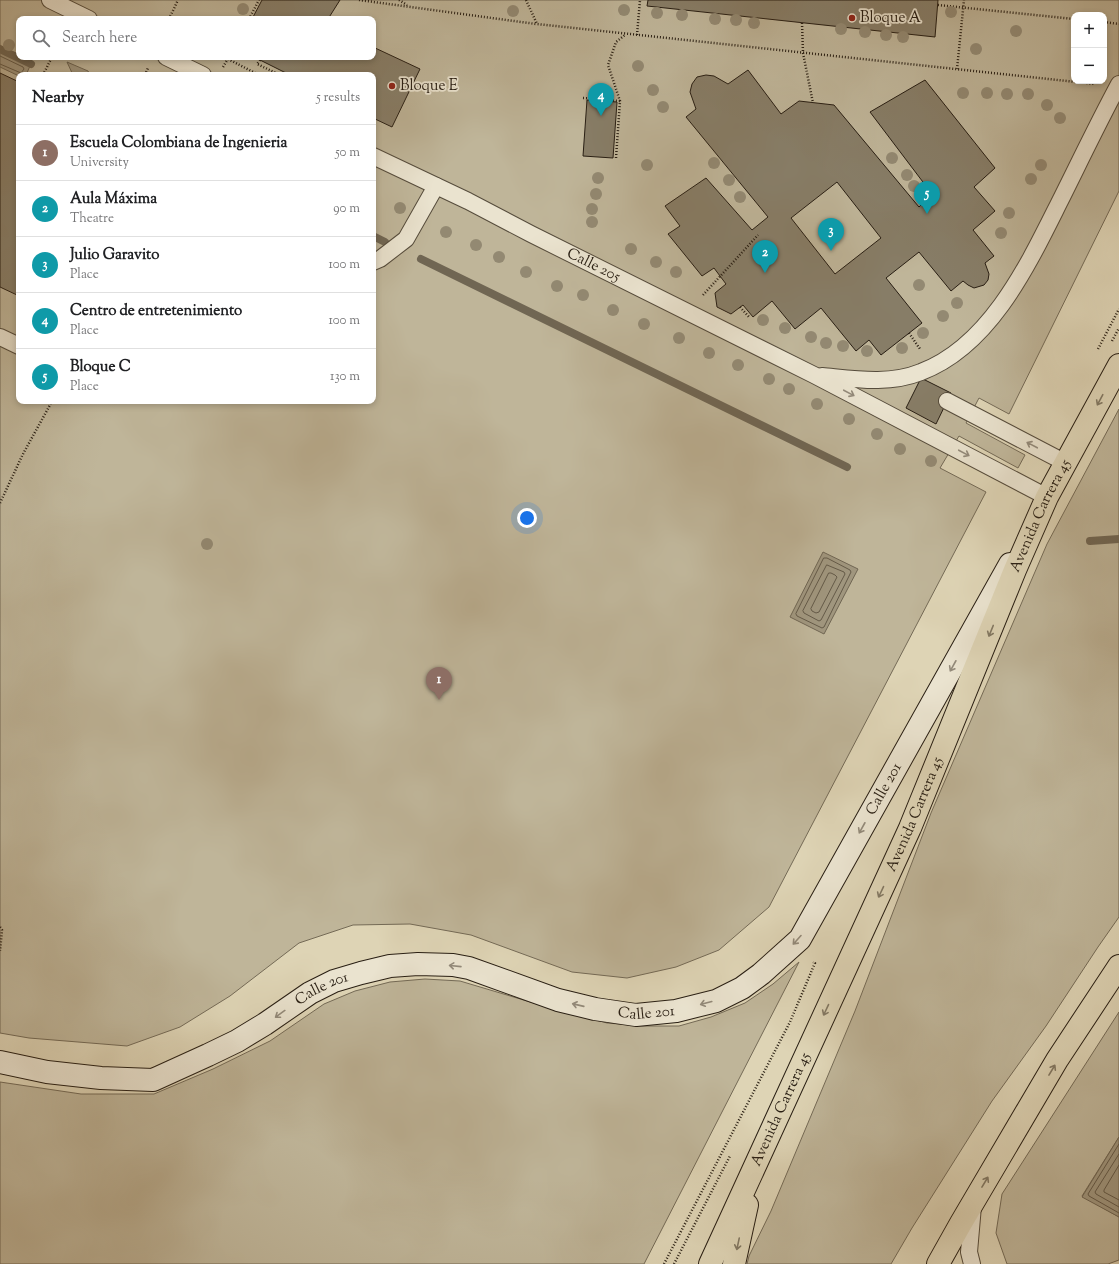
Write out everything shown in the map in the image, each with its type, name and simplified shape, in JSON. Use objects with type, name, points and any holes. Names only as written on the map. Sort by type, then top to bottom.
[{"type":"highway","name":"Avenida Carrera 45","points":[[710,1264],[910,828],[1015,570],[1047,497],[1119,365]]},
{"type":"highway","points":[[938,1264],[1057,1060],[1119,966]]},
{"type":"highway","points":[[734,1264],[756,1164]]},
{"type":"highway","points":[[927,1264],[961,1223]]},
{"type":"main road","name":"Calle 201","points":[[0,1062],[47,1072],[101,1078],[153,1080],[237,1041],[310,994],[334,982],[360,973],[390,966],[418,964],[453,965],[469,968],[558,1000],[596,1009],[636,1015],[676,1011],[716,1001],[742,988],[761,974],[800,939],[1047,497]]},
{"type":"lane","points":[[50,0],[82,16]]},
{"type":"lane","points":[[172,60],[197,72]]},
{"type":"lane","points":[[814,375],[870,380],[902,378],[920,373],[943,362],[972,339],[1006,299],[1031,260],[1119,84]]},
{"type":"lane","name":"Calle 205","points":[[376,157],[468,201],[814,375],[1047,497]]},
{"type":"lane","points":[[376,261],[406,239],[436,186]]},
{"type":"lane","points":[[0,338],[16,345]]},
{"type":"lane","points":[[902,378],[918,386]]},
{"type":"lane","points":[[948,401],[1066,463]]},
{"type":"lane","points":[[972,1264],[969,1252],[974,1202]]},
{"type":"path","points":[[170,16],[178,0]]},
{"type":"path","points":[[251,16],[260,0]]},
{"type":"path","points":[[359,0],[537,24],[1100,85]]},
{"type":"path","points":[[399,0],[412,7]]},
{"type":"path","points":[[526,0],[537,24]]},
{"type":"path","points":[[637,35],[640,0]]},
{"type":"path","points":[[957,69],[964,0]]},
{"type":"path","points":[[938,5],[1071,19]]},
{"type":"path","points":[[1107,22],[1119,24]]},
{"type":"path","points":[[802,23],[803,53],[813,103]]},
{"type":"path","points":[[616,158],[616,129],[620,101],[608,65],[616,42],[625,34]]},
{"type":"path","points":[[44,72],[50,60]]},
{"type":"path","points":[[222,70],[227,60]]},
{"type":"path","points":[[232,60],[254,72]]},
{"type":"path","points":[[260,60],[258,64],[274,72]]},
{"type":"path","points":[[582,98],[620,101]]},
{"type":"path","points":[[699,298],[758,235]]},
{"type":"path","points":[[909,333],[920,350]]},
{"type":"path","points":[[0,503],[23,454],[50,404]]},
{"type":"path","points":[[0,927],[2,930],[0,951]]},
{"type":"path","points":[[664,1264],[790,1022],[815,963],[794,944]]},
{"type":"path","points":[[674,1264],[732,1151]]},
{"type":"shaded area","points":[[0,0],[1119,0],[1119,191],[1009,414],[979,398],[966,423],[1025,455],[1018,468],[959,436],[940,468],[986,492],[769,907],[719,950],[676,967],[627,978],[572,972],[471,935],[410,924],[353,925],[299,943],[230,996],[180,1027],[127,1046],[29,1038],[0,1033]]},
{"type":"shaded area","points":[[1119,409],[1119,917],[1046,1026],[992,1101],[891,1264],[747,1264],[749,1256],[771,1211],[855,1011],[931,813],[1047,544]]},
{"type":"shaded area","points":[[799,962],[644,1264],[0,1264],[0,1082],[81,1094],[154,1094],[213,1069],[270,1041],[324,1004],[355,991],[390,982],[425,979],[460,981],[607,1023],[643,1026],[679,1026],[711,1017],[745,1003],[773,984]]},
{"type":"shaded area","points":[[1119,1012],[1119,1137],[1082,1196],[1119,1217],[1119,1260],[1108,1264],[1007,1264],[996,1233],[1002,1194]]},
{"type":"water","points":[[0,51],[30,66],[27,72],[16,72],[16,75],[0,67]]},
{"type":"water","points":[[67,62],[88,72],[72,72]]},
{"type":"water","points":[[823,552],[858,569],[824,634],[790,617]]},
{"type":"water","points":[[1119,1137],[1119,1217],[1082,1197]]},
{"type":"building","points":[[262,0],[340,0],[330,16],[254,16]]},
{"type":"building","name":"Bloque A","points":[[648,0],[938,0],[935,37],[647,6]]},
{"type":"building","name":"Bloque E","points":[[376,48],[420,69],[392,127],[376,119],[376,72],[284,72],[260,60],[376,60]]},
{"type":"building","points":[[748,70],[781,114],[799,101],[834,105],[919,207],[932,194],[870,112],[925,80],[995,168],[974,187],[995,211],[973,230],[994,256],[985,263],[989,274],[988,280],[984,285],[974,288],[963,281],[951,291],[919,252],[886,278],[922,323],[881,355],[869,340],[856,351],[821,308],[795,329],[772,301],[753,317],[743,305],[731,314],[717,307],[715,293],[726,284],[714,268],[702,276],[668,234],[680,226],[665,206],[706,178],[752,230],[768,217],[686,117],[696,109],[690,92],[692,84],[697,77],[706,75],[714,76],[728,84]],"holes":[[[837,182],[881,238],[835,274],[791,218]]]},
{"type":"building","points":[[0,73],[16,81],[16,295],[0,287]]},
{"type":"building","points":[[587,100],[617,102],[613,158],[583,156]]},
{"type":"building","points":[[921,378],[951,393],[936,424],[906,408]]},
{"type":"waterway","points":[[0,49],[16,57]]},
{"type":"waterway","points":[[23,60],[31,64]]},
{"type":"waterway","points":[[376,238],[385,242]]},
{"type":"waterway","points":[[421,259],[847,467]]},
{"type":"waterway","points":[[1090,541],[1119,539]]},
{"type":"place","name":"Bloque A","points":[[852,18]]},
{"type":"place","name":"Bloque E","points":[[392,86]]},
{"type":"place","name":"Centro de entretenimiento","points":[[601,116]]},
{"type":"place","name":"Bloque C","points":[[927,214]]},
{"type":"place","name":"Julio Garavito","points":[[831,251]]},
{"type":"place","name":"Aula Máxima","points":[[765,273]]},
{"type":"place","name":"Escuela Colombiana de Ingenieria","points":[[439,700]]}]
